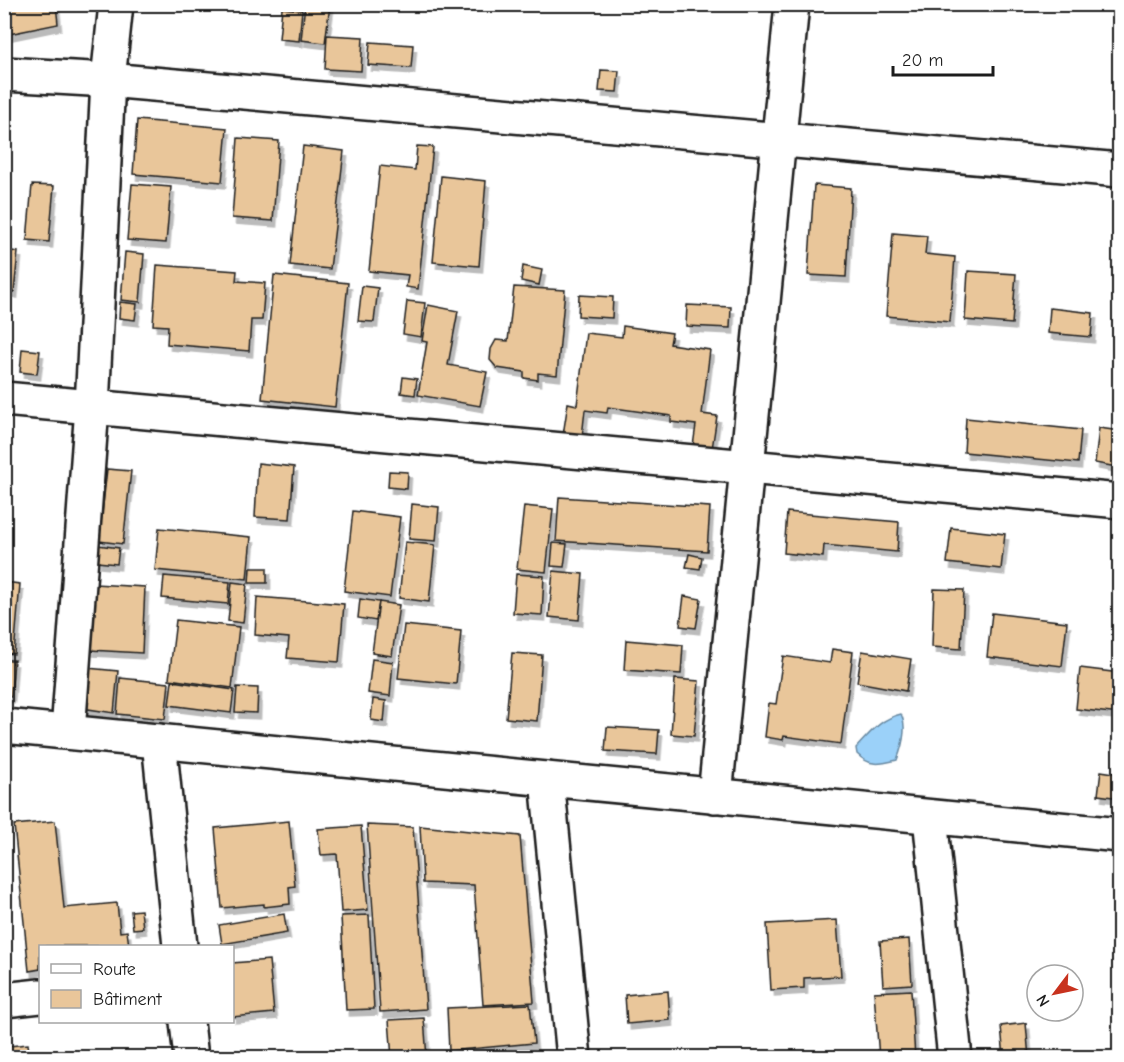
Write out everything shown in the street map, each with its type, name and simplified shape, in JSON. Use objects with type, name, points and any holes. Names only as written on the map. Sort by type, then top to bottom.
[{"type":"street","points":[[68,732],[92,407],[108,80],[116,4]]},
{"type":"street","points":[[715,796],[792,4]]},
{"type":"street","points":[[4,74],[108,80],[1119,170]]},
{"type":"street","points":[[4,399],[1119,501]]},
{"type":"street","points":[[4,726],[1119,835]]},
{"type":"street","points":[[159,741],[180,945]]},
{"type":"street","points":[[547,779],[574,1058]]},
{"type":"street","points":[[930,817],[955,1058]]},
{"type":"street","points":[[4,1000],[39,996]]},
{"type":"street","points":[[188,1023],[191,1058]]},
{"type":"water","points":[[901,714],[904,731],[897,760],[871,763],[857,754],[856,748],[876,727],[887,719]]},
{"type":"building","points":[[12,4],[56,4],[58,24],[4,35],[4,7]]},
{"type":"building","points":[[305,4],[330,5],[325,43],[301,40]]},
{"type":"building","points":[[282,8],[302,10],[299,41],[279,39]]},
{"type":"building","points":[[327,35],[363,37],[361,71],[325,69]]},
{"type":"building","points":[[370,42],[413,45],[411,68],[368,65]]},
{"type":"building","points":[[601,70],[619,71],[617,92],[599,91]]},
{"type":"building","points":[[137,120],[227,128],[222,182],[133,174]]},
{"type":"building","points":[[238,138],[279,141],[273,221],[232,218]]},
{"type":"building","points":[[303,146],[344,151],[330,269],[290,265]]},
{"type":"building","points":[[417,146],[433,147],[418,289],[406,287],[408,275],[369,271],[380,166],[415,170]]},
{"type":"building","points":[[441,176],[486,181],[479,266],[433,262]]},
{"type":"building","points":[[132,184],[171,187],[166,243],[127,240]]},
{"type":"building","points":[[32,185],[54,186],[49,242],[27,240]]},
{"type":"building","points":[[814,185],[851,188],[846,277],[808,275]]},
{"type":"building","points":[[893,233],[927,236],[925,254],[955,257],[950,322],[886,316]]},
{"type":"building","points":[[4,250],[18,252],[14,292],[4,290]]},
{"type":"building","points":[[125,252],[144,254],[140,302],[121,300]]},
{"type":"building","points":[[157,265],[237,271],[236,281],[265,283],[262,320],[251,320],[249,351],[167,344],[168,326],[153,325]]},
{"type":"building","points":[[523,266],[542,270],[539,285],[521,281]]},
{"type":"building","points":[[968,271],[1016,274],[1012,324],[965,320]]},
{"type":"building","points":[[274,275],[348,283],[335,407],[262,399]]},
{"type":"building","points":[[362,286],[378,288],[374,322],[358,321]]},
{"type":"building","points":[[514,287],[565,290],[557,375],[538,373],[538,380],[524,378],[524,372],[497,368],[490,360],[491,349],[496,340],[508,341]]},
{"type":"building","points":[[579,295],[613,297],[612,318],[578,316]]},
{"type":"building","points":[[407,301],[425,303],[421,337],[403,334]]},
{"type":"building","points":[[120,302],[137,304],[135,320],[119,318]]},
{"type":"building","points":[[428,305],[458,311],[448,365],[487,372],[480,406],[418,395],[427,342],[422,341]]},
{"type":"building","points":[[687,305],[731,307],[730,328],[686,326]]},
{"type":"building","points":[[1050,308],[1093,313],[1091,337],[1048,333]]},
{"type":"building","points":[[623,326],[672,333],[670,344],[710,350],[702,414],[717,416],[712,449],[693,446],[696,425],[671,422],[671,416],[608,407],[607,413],[585,410],[582,437],[563,435],[568,403],[577,405],[586,333],[622,337]]},
{"type":"building","points":[[22,349],[40,351],[37,374],[20,372]]},
{"type":"building","points":[[403,377],[417,379],[415,395],[401,393]]},
{"type":"building","points":[[966,418],[1081,430],[1078,463],[964,452]]},
{"type":"building","points":[[1099,428],[1120,431],[1117,467],[1095,463]]},
{"type":"building","points":[[258,463],[294,467],[290,519],[255,517]]},
{"type":"building","points":[[107,469],[131,471],[123,544],[99,541]]},
{"type":"building","points":[[389,471],[408,472],[407,489],[388,487]]},
{"type":"building","points":[[559,497],[710,507],[707,551],[556,541]]},
{"type":"building","points":[[412,504],[439,507],[436,541],[409,539]]},
{"type":"building","points":[[524,506],[553,509],[546,572],[517,569]]},
{"type":"building","points":[[353,511],[400,517],[390,597],[344,591]]},
{"type":"building","points":[[787,512],[899,522],[897,552],[824,545],[823,557],[784,553]]},
{"type":"building","points":[[159,528],[251,537],[247,579],[155,570]]},
{"type":"building","points":[[951,528],[1005,534],[1001,569],[947,563]]},
{"type":"building","points":[[405,542],[435,545],[429,602],[399,598]]},
{"type":"building","points":[[553,543],[567,544],[564,567],[551,566]]},
{"type":"building","points":[[98,545],[119,548],[117,564],[97,562]]},
{"type":"building","points":[[689,554],[702,557],[700,569],[686,567]]},
{"type":"building","points":[[250,568],[267,568],[267,583],[249,583]]},
{"type":"building","points":[[553,571],[583,574],[579,620],[549,617]]},
{"type":"building","points":[[516,574],[544,576],[542,615],[513,613]]},
{"type":"building","points":[[164,576],[230,582],[228,604],[162,598]]},
{"type":"building","points":[[4,582],[20,584],[14,654],[4,653]]},
{"type":"building","points":[[232,582],[247,584],[243,623],[228,621]]},
{"type":"building","points":[[94,584],[145,587],[142,653],[90,650]]},
{"type":"building","points":[[934,589],[964,590],[961,649],[932,647]]},
{"type":"building","points":[[684,596],[701,599],[696,628],[680,626]]},
{"type":"building","points":[[257,597],[344,604],[339,662],[287,658],[289,638],[255,635]]},
{"type":"building","points":[[360,599],[379,602],[376,621],[358,618]]},
{"type":"building","points":[[379,602],[399,605],[392,656],[372,653]]},
{"type":"building","points":[[992,613],[1067,622],[1062,666],[987,657]]},
{"type":"building","points":[[176,620],[239,627],[232,688],[169,679]]},
{"type":"building","points":[[404,625],[461,631],[456,684],[398,678]]},
{"type":"building","points":[[626,640],[683,645],[681,674],[624,670]]},
{"type":"building","points":[[832,649],[853,652],[841,744],[784,736],[783,740],[765,737],[769,703],[776,704],[783,656],[830,663]]},
{"type":"building","points":[[862,651],[911,659],[906,691],[857,682]]},
{"type":"building","points":[[512,653],[542,655],[537,721],[506,718]]},
{"type":"building","points":[[372,659],[393,662],[390,696],[368,693]]},
{"type":"building","points":[[4,660],[14,660],[11,697],[4,696]]},
{"type":"building","points":[[87,668],[118,671],[114,713],[82,708]]},
{"type":"building","points":[[1080,668],[1120,673],[1120,714],[1076,709]]},
{"type":"building","points":[[120,678],[169,683],[165,719],[117,714]]},
{"type":"building","points":[[675,679],[699,681],[694,736],[671,734]]},
{"type":"building","points":[[172,681],[234,690],[231,713],[169,705]]},
{"type":"building","points":[[237,687],[258,688],[257,713],[235,712]]},
{"type":"building","points":[[373,699],[386,701],[384,722],[371,720]]},
{"type":"building","points":[[607,727],[659,730],[657,754],[605,751]]},
{"type":"building","points":[[1101,771],[1120,774],[1120,798],[1098,795]]},
{"type":"building","points":[[55,821],[64,908],[117,903],[120,932],[127,931],[129,945],[39,945],[39,969],[29,971],[14,825]]},
{"type":"building","points":[[289,821],[295,886],[289,887],[290,904],[222,908],[215,828]]},
{"type":"building","points":[[367,825],[413,827],[426,1009],[380,1012]]},
{"type":"building","points":[[361,826],[368,910],[341,912],[337,854],[321,855],[318,829]]},
{"type":"building","points":[[420,826],[520,836],[534,1002],[483,1005],[474,885],[423,883]]},
{"type":"building","points":[[141,910],[143,928],[133,929],[131,911]]},
{"type":"building","points":[[284,914],[287,933],[222,944],[219,925]]},
{"type":"building","points":[[369,915],[374,1009],[346,1010],[341,916]]},
{"type":"building","points":[[837,920],[841,976],[804,978],[804,988],[771,990],[767,924]]},
{"type":"building","points":[[909,939],[912,984],[883,986],[880,941]]},
{"type":"building","points":[[269,960],[274,1013],[234,1017],[234,963]]},
{"type":"building","points":[[911,990],[915,1058],[879,1058],[874,992]]},
{"type":"building","points":[[668,991],[670,1020],[627,1024],[625,995]]},
{"type":"building","points":[[530,1004],[534,1043],[449,1051],[447,1008]]},
{"type":"building","points":[[424,1018],[427,1058],[392,1058],[389,1020]]},
{"type":"building","points":[[1026,1023],[1029,1058],[1004,1058],[1001,1026]]},
{"type":"building","points":[[28,1044],[30,1058],[10,1058],[9,1046]]}]
